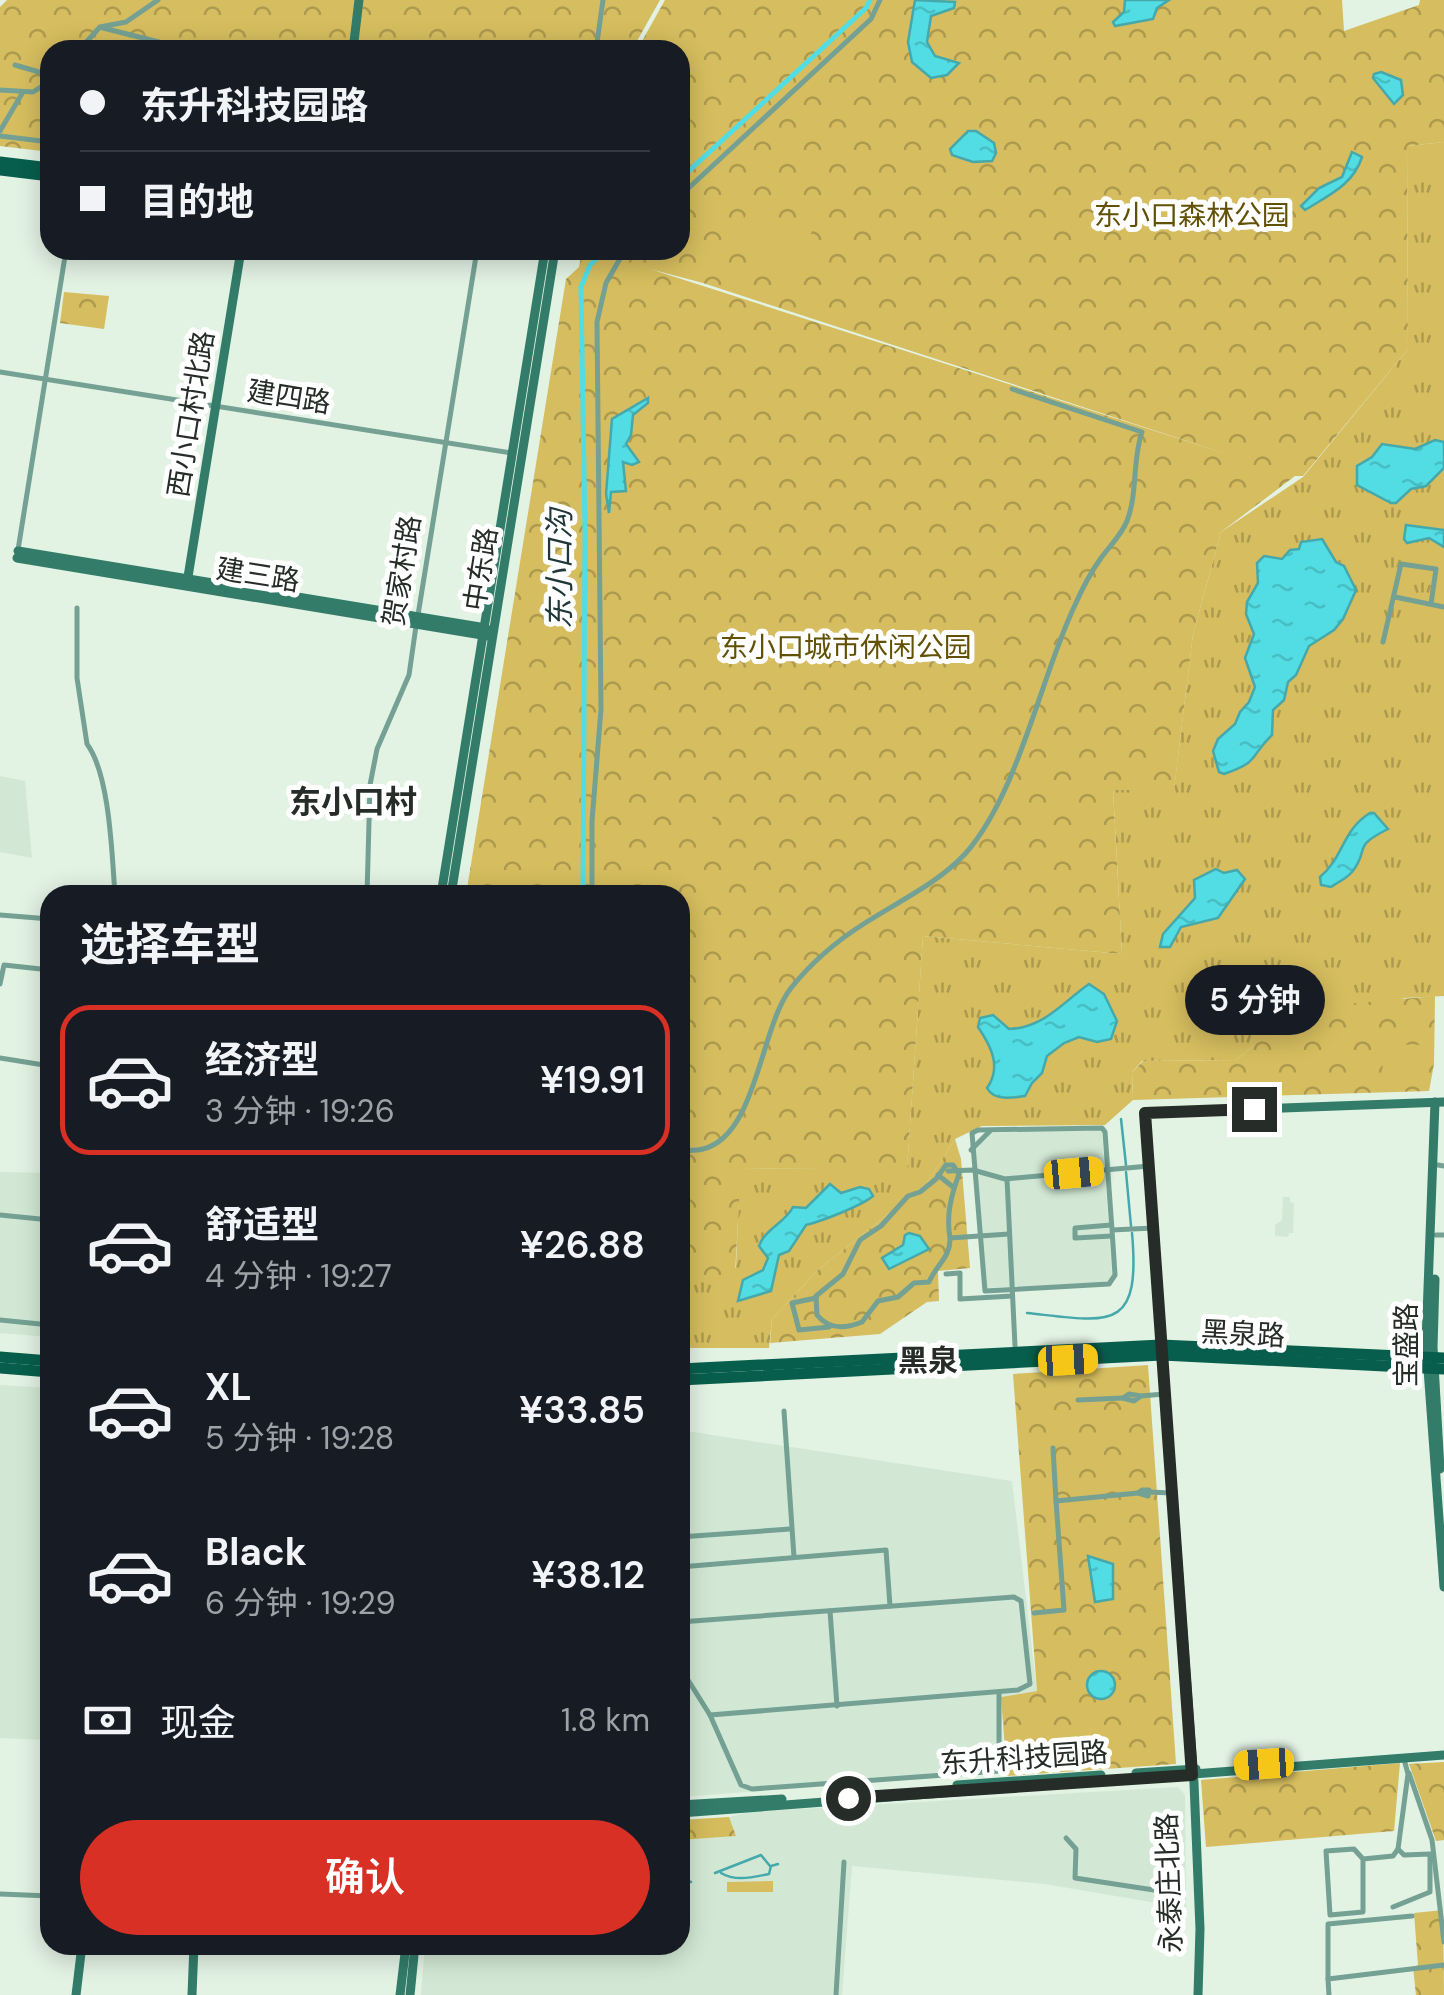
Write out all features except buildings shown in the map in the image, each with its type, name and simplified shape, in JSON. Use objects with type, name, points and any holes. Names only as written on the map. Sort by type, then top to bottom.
[{"type":"main road","points":[[0,162],[40,167]]},
{"type":"main road","points":[[0,170],[40,175]]},
{"type":"main road","name":"黑泉路","points":[[690,1369],[1161,1350],[1435,1363]]},
{"type":"main road","name":"黑泉路","points":[[690,1379],[1161,1350]]},
{"type":"main road","points":[[0,1358],[40,1360]]},
{"type":"main road","points":[[0,1368],[40,1371]]},
{"type":"street","points":[[89,40],[100,28],[126,22],[158,0]]},
{"type":"street","points":[[354,40],[359,0]]},
{"type":"street","points":[[597,40],[603,0]]},
{"type":"street","points":[[690,187],[871,20],[880,0]]},
{"type":"street","points":[[100,28],[151,40]]},
{"type":"street","points":[[15,64],[40,73]]},
{"type":"street","points":[[0,90],[40,90]]},
{"type":"street","points":[[24,92],[0,134],[40,140]]},
{"type":"street","points":[[18,554],[64,260]]},
{"type":"street","name":"西小口村北路","points":[[185,582],[236,260]]},
{"type":"street","name":"贺家村路","points":[[367,885],[370,784],[378,749],[408,675],[475,260]]},
{"type":"street","name":"中东路","points":[[452,885],[512,453],[543,260]]},
{"type":"street","name":"中东路","points":[[443,885],[553,260]]},
{"type":"street","points":[[592,885],[600,709],[597,322],[606,282],[619,260]]},
{"type":"street","name":"建四路","points":[[0,372],[512,453]]},
{"type":"street","points":[[690,1150],[705,1149],[732,1131],[759,1070],[776,1015],[790,990],[813,965],[864,924],[918,892],[964,854],[993,812],[1074,606],[1098,563],[1127,524],[1137,474],[1136,450],[1142,432],[1012,389]]},
{"type":"street","name":"建三路","points":[[18,554],[488,632]]},
{"type":"street","points":[[1384,642],[1401,564],[1436,570],[1431,604]]},
{"type":"street","points":[[1395,597],[1444,607]]},
{"type":"street","points":[[77,608],[77,678],[87,744],[102,785],[114,885]]},
{"type":"street","points":[[0,915],[40,918]]},
{"type":"street","points":[[0,984],[4,965],[40,969]]},
{"type":"street","points":[[0,1058],[40,1064]]},
{"type":"street","name":"永泰庄北路","points":[[1196,1995],[1200,1929],[1191,1773],[1145,1113],[1440,1102]]},
{"type":"street","name":"宝盛路","points":[[1440,1102],[1435,1363],[1444,1522]]},
{"type":"street","name":"宝盛路","points":[[1440,1102],[1435,1363],[1444,1587]]},
{"type":"street","points":[[946,1274],[960,1273],[960,1299],[1112,1283],[1115,1275],[1105,1132],[1098,1126],[991,1129],[974,1131],[970,1138],[982,1288],[1012,1293]]},
{"type":"street","points":[[972,1150],[991,1129]]},
{"type":"street","points":[[832,1326],[818,1314],[816,1298],[822,1288],[843,1274],[860,1240],[881,1226],[908,1196],[920,1192],[948,1164],[958,1170]]},
{"type":"street","points":[[948,1171],[973,1170],[1007,1178],[1149,1166]]},
{"type":"street","points":[[816,1298],[792,1303],[799,1330],[862,1322],[878,1301],[898,1297],[914,1283],[929,1282],[934,1269],[949,1253],[947,1219],[958,1170]]},
{"type":"street","points":[[938,1175],[953,1187]]},
{"type":"street","points":[[1007,1178],[1015,1346]]},
{"type":"street","points":[[0,1215],[40,1219]]},
{"type":"street","points":[[1112,1230],[1075,1238],[1074,1228],[1153,1228]]},
{"type":"street","points":[[950,1238],[1010,1234]]},
{"type":"street","points":[[0,1320],[40,1324]]},
{"type":"street","points":[[1078,1400],[1164,1394]]},
{"type":"street","points":[[784,1411],[794,1558]]},
{"type":"street","points":[[1034,1613],[1064,1610],[1053,1448]]},
{"type":"street","points":[[1056,1501],[1138,1494],[1146,1489],[1171,1493]]},
{"type":"street","points":[[690,1536],[790,1529]]},
{"type":"street","points":[[690,1566],[886,1550],[890,1606]]},
{"type":"street","points":[[690,1624],[1014,1596],[1021,1600],[1030,1684],[1024,1689],[710,1715]]},
{"type":"street","points":[[830,1611],[837,1706]]},
{"type":"street","points":[[690,1683],[710,1715],[741,1784],[752,1789],[998,1771],[999,1692]]},
{"type":"street","points":[[1191,1773],[1444,1753]]},
{"type":"street","points":[[1364,1859],[1393,1856],[1398,1849],[1408,1774],[1403,1756],[1432,1840],[1444,1942]]},
{"type":"street","name":"东升科技园路","points":[[690,1804],[1191,1773]]},
{"type":"street","name":"东升科技园路","points":[[690,1812],[1191,1773]]},
{"type":"street","points":[[1066,1838],[1076,1848],[1075,1878],[1168,1892],[1180,1880],[1162,1855],[1153,1832]]},
{"type":"street","points":[[1354,1849],[1364,1859],[1365,1910],[1330,1915],[1326,1851],[1354,1849]]},
{"type":"street","points":[[1393,1908],[1430,1892],[1430,1854],[1404,1855],[1398,1849]]},
{"type":"street","points":[[836,1995],[844,1862]]},
{"type":"street","points":[[0,1894],[40,1896]]},
{"type":"street","points":[[1328,1995],[1328,1924],[1412,1916]]},
{"type":"street","points":[[76,1995],[81,1955]]},
{"type":"street","points":[[192,1995],[194,1955]]},
{"type":"street","points":[[400,1995],[405,1955]]},
{"type":"street","points":[[410,1995],[414,1955]]},
{"type":"street","points":[[1328,1978],[1444,1965]]},
{"type":"shaded area","points":[[0,776],[25,781],[32,858],[0,852]]},
{"type":"shaded area","points":[[1097,1128],[1102,1132],[1112,1275],[1108,1282],[985,1288],[975,1149],[991,1133]]},
{"type":"shaded area","points":[[0,1172],[40,1173],[40,1336],[0,1333]]},
{"type":"shaded area","points":[[1283,1197],[1290,1197],[1294,1203],[1293,1233],[1288,1237],[1275,1236],[1275,1225],[1282,1220]]},
{"type":"shaded area","points":[[0,1385],[40,1387],[40,1740],[0,1738]]},
{"type":"shaded area","points":[[690,1432],[1012,1481],[1037,1691],[1001,1697],[1004,1773],[690,1796]]},
{"type":"shaded area","points":[[1178,1787],[1185,1795],[1186,1908],[1045,1884],[852,1866],[842,1995],[421,1995],[424,1955],[690,1955],[690,1839],[736,1836],[729,1817],[748,1812]]},
{"type":"green space","points":[[7,0],[660,0],[638,40],[40,40],[40,151],[0,146],[0,7]]},
{"type":"green space","name":"东小口城市休闲公园","points":[[665,0],[1342,0],[1344,31],[1419,5],[1420,0],[1444,0],[1444,142],[1407,146],[1408,349],[1303,476],[1295,476],[1221,532],[1193,634],[1174,790],[1113,790],[1122,954],[923,936],[907,1170],[741,1168],[735,1274],[722,1280],[690,1280],[690,885],[468,885],[566,279],[579,267],[580,260],[690,260],[690,40],[643,40]],"holes":[[[650,269],[703,283],[1233,456]]]},
{"type":"green space","points":[[1444,142],[1444,996],[1405,998],[1255,1045],[1236,1060],[1142,1061],[1132,1072],[1133,1100],[1105,1125],[982,1126],[955,1139],[927,1183],[818,1270],[772,1319],[769,1348],[690,1348],[690,1280],[722,1280],[736,1267],[740,1168],[907,1169],[923,936],[1122,954],[1113,789],[1174,789],[1193,634],[1221,532],[1303,477],[1408,349],[1407,146]]},
{"type":"green space","points":[[747,211],[812,230],[799,272],[734,252]]},
{"type":"green space","points":[[64,292],[109,296],[104,329],[60,323]]},
{"type":"green space","points":[[704,783],[723,790],[707,832],[688,825]]},
{"type":"green space","points":[[1435,996],[1434,1064],[1429,1091],[1133,1100],[1132,1072],[1143,1061],[1236,1060],[1255,1045],[1269,1011]]},
{"type":"green space","points":[[1383,1044],[1425,1045],[1421,1059],[1424,1086],[1382,1089]]},
{"type":"green space","points":[[955,1139],[961,1159],[970,1268],[938,1271],[939,1301],[927,1302],[880,1334],[770,1343],[772,1319],[818,1270],[927,1183]]},
{"type":"green space","points":[[1148,1365],[1176,1764],[1007,1776],[1001,1697],[1037,1691],[1013,1374]]},
{"type":"green space","points":[[1444,1762],[1444,1840],[1436,1841],[1409,1764]]},
{"type":"green space","points":[[1400,1763],[1394,1831],[1206,1847],[1201,1780]]},
{"type":"green space","points":[[729,1817],[736,1836],[690,1839],[690,1819]]},
{"type":"green space","points":[[773,1881],[773,1892],[727,1892],[727,1882]]},
{"type":"green space","points":[[1443,1910],[1444,1995],[1416,1995],[1414,1913]]},
{"type":"water","points":[[915,0],[955,2],[954,8],[931,16],[927,42],[935,56],[959,63],[947,75],[931,78],[912,62],[908,42]]},
{"type":"water","points":[[1125,0],[1169,0],[1157,8],[1153,19],[1115,26],[1113,22],[1124,12]]},
{"type":"water","points":[[1381,72],[1401,80],[1403,95],[1394,104],[1373,78]]},
{"type":"water","points":[[968,131],[976,131],[994,143],[996,153],[992,161],[973,162],[952,155],[950,149]]},
{"type":"water","points":[[1352,152],[1362,157],[1353,175],[1305,210],[1301,206],[1319,188],[1342,177]]},
{"type":"water","points":[[648,398],[648,403],[633,415],[626,444],[639,462],[623,462],[626,491],[611,492],[609,513],[606,494],[612,419]]},
{"type":"water","points":[[1435,440],[1444,442],[1444,468],[1426,486],[1411,489],[1391,503],[1357,485],[1357,466],[1372,457],[1382,444],[1415,449]]},
{"type":"water","points":[[1406,525],[1444,530],[1444,547],[1429,538],[1407,543]]},
{"type":"water","points":[[1322,539],[1336,562],[1344,566],[1356,590],[1343,619],[1334,630],[1309,646],[1296,675],[1288,682],[1284,700],[1273,710],[1272,735],[1249,762],[1224,774],[1219,772],[1213,751],[1218,739],[1235,724],[1255,687],[1245,658],[1254,634],[1246,614],[1247,602],[1258,583],[1257,563],[1264,556],[1282,559],[1290,550],[1299,549],[1301,542]]},
{"type":"water","points":[[1370,813],[1388,829],[1365,845],[1347,877],[1331,887],[1321,885],[1320,877],[1348,835]]},
{"type":"water","points":[[1216,869],[1224,873],[1237,870],[1245,879],[1218,918],[1181,927],[1170,947],[1160,947],[1163,934],[1195,898],[1194,880]]},
{"type":"water","points":[[1089,984],[1104,994],[1117,1021],[1111,1039],[1097,1042],[1079,1037],[1064,1043],[1047,1056],[1042,1073],[1025,1096],[1004,1098],[990,1092],[987,1088],[994,1064],[991,1049],[978,1027],[980,1018],[993,1015],[1009,1029],[1021,1028],[1052,1013]]},
{"type":"water","points":[[830,1184],[841,1193],[860,1187],[869,1189],[873,1196],[806,1225],[789,1251],[779,1255],[771,1291],[738,1301],[743,1280],[763,1270],[768,1258],[759,1246],[766,1235],[793,1207],[806,1208]]},
{"type":"water","points":[[909,1233],[920,1236],[929,1249],[889,1269],[882,1258],[903,1245]]},
{"type":"water","points":[[1088,1556],[1113,1564],[1113,1599],[1095,1602]]},
{"type":"water","points":[[1101,1671],[1111,1675],[1115,1685],[1111,1695],[1101,1699],[1091,1695],[1087,1685],[1091,1675]]},
{"type":"waterway","name":"东小口沟","points":[[690,170],[866,8],[870,0]]},
{"type":"waterway","name":"东小口沟","points":[[583,885],[585,532],[581,287],[595,260]]},
{"type":"waterway","points":[[1121,1119],[1126,1165]]},
{"type":"waterway","points":[[1126,1172],[1131,1226]]},
{"type":"waterway","points":[[1027,1313],[1080,1318],[1114,1314],[1125,1305],[1131,1289],[1132,1233]]},
{"type":"waterway","points":[[715,1873],[761,1855],[770,1866]]},
{"type":"waterway","points":[[721,1873],[751,1877],[769,1874],[771,1866],[778,1864]]},
{"type":"district","name":"东小口村","points":[[353,802]]},
{"type":"district","name":"黑泉","points":[[928,1360]]},
{"type":"route","points":[[848,1798],[1192,1775],[1145,1113],[1254,1109]]},
{"type":"park label","name":"东小口森林公园","points":[[1192,215]]}]
